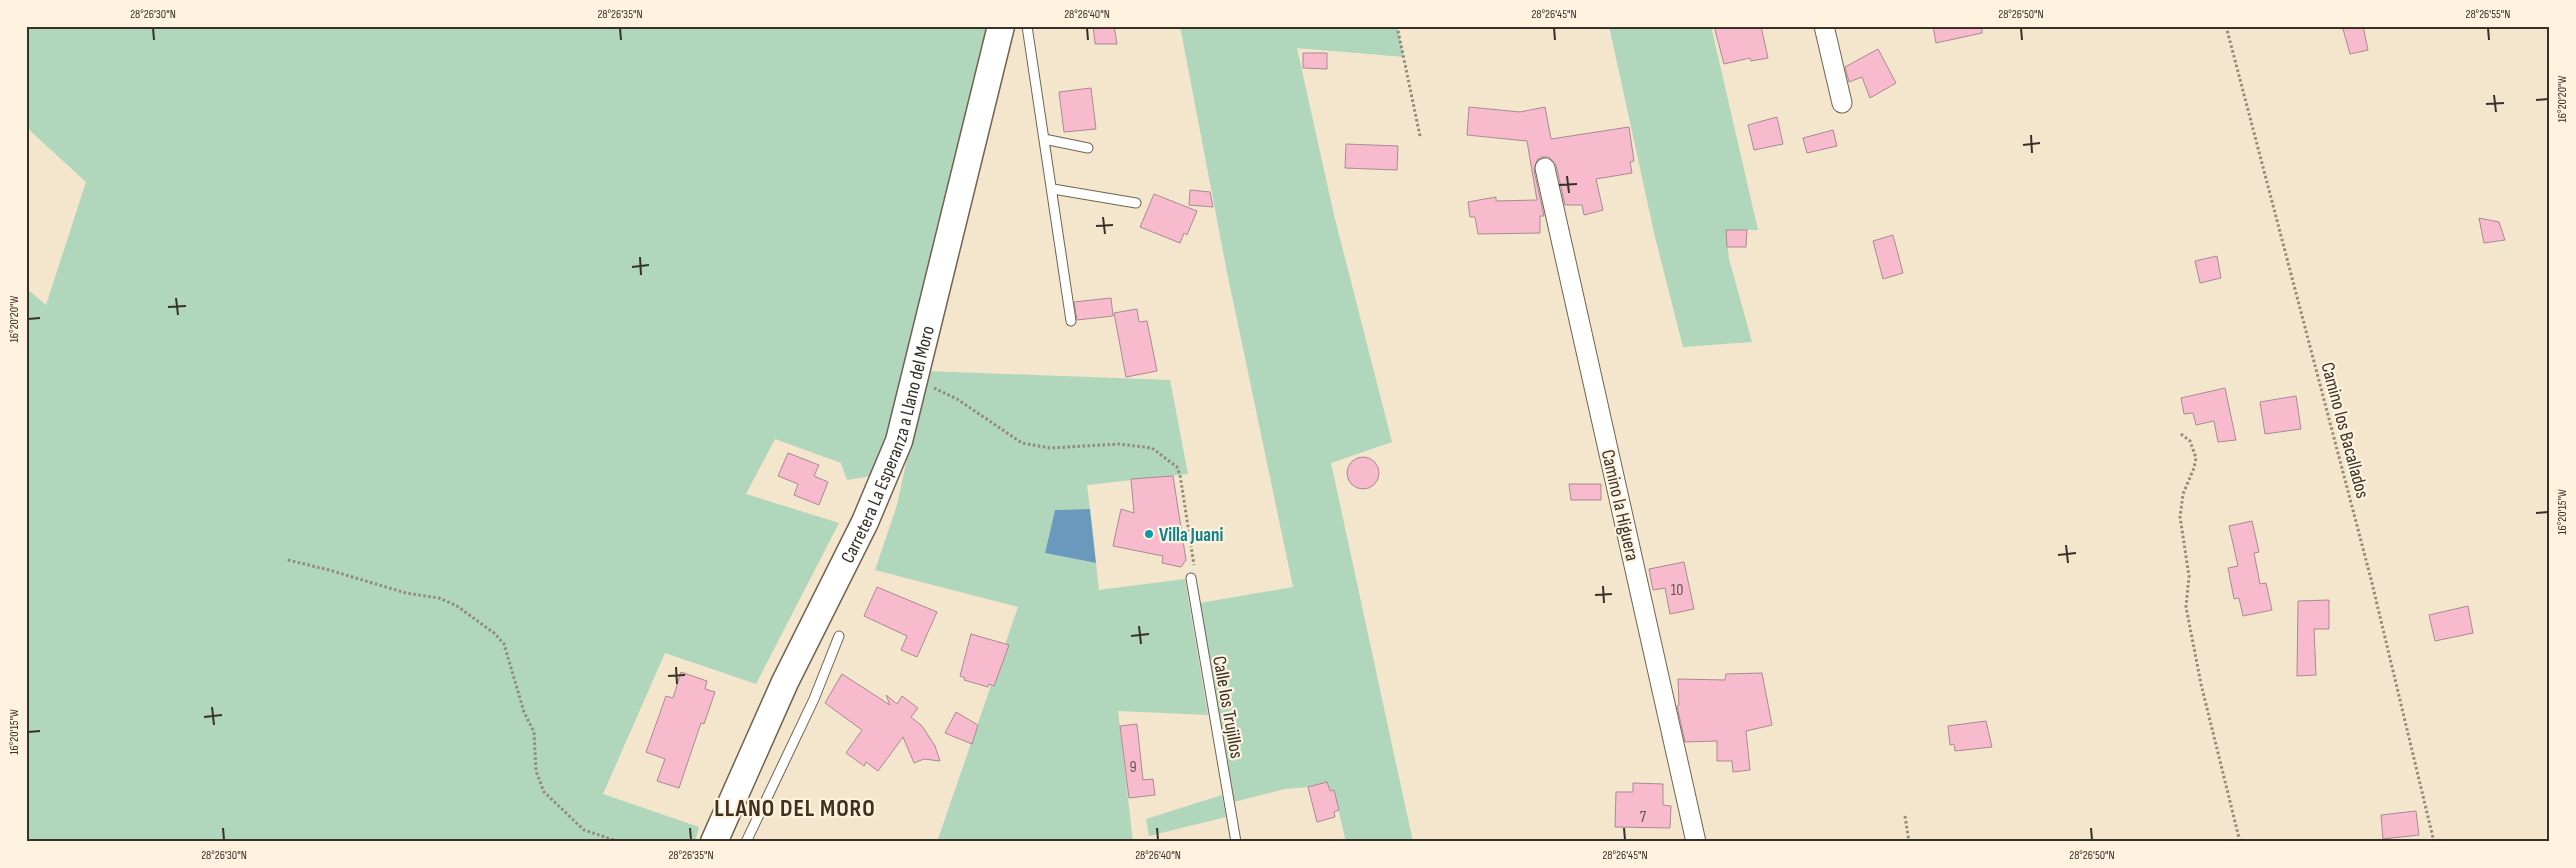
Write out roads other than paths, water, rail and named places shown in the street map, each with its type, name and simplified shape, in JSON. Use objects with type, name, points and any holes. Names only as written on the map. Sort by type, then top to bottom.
[{"type":"main road","name":"Carretera La Esperanza a Llano del Moro","points":[[714,842],[785,682],[865,522],[899,441],[1001,26]]},
{"type":"street","points":[[1824,26],[1842,103]]},
{"type":"street","name":"Camino la Higuera","points":[[1545,168],[1696,842]]},
{"type":"lane","points":[[1027,26],[1072,321]]},
{"type":"lane","points":[[1044,139],[1088,148]]},
{"type":"lane","points":[[1052,189],[1136,203]]},
{"type":"lane","name":"Calle los Trujillos","points":[[1191,578],[1236,842]]},
{"type":"lane","points":[[746,842],[814,699],[839,636]]},
{"type":"water","points":[[1090,509],[1096,563],[1045,553],[1055,510]]},
{"type":"place","name":"Villa Juani","points":[[1149,534]]},
{"type":"district","name":"LLANO DEL MORO","points":[[795,808]]}]
